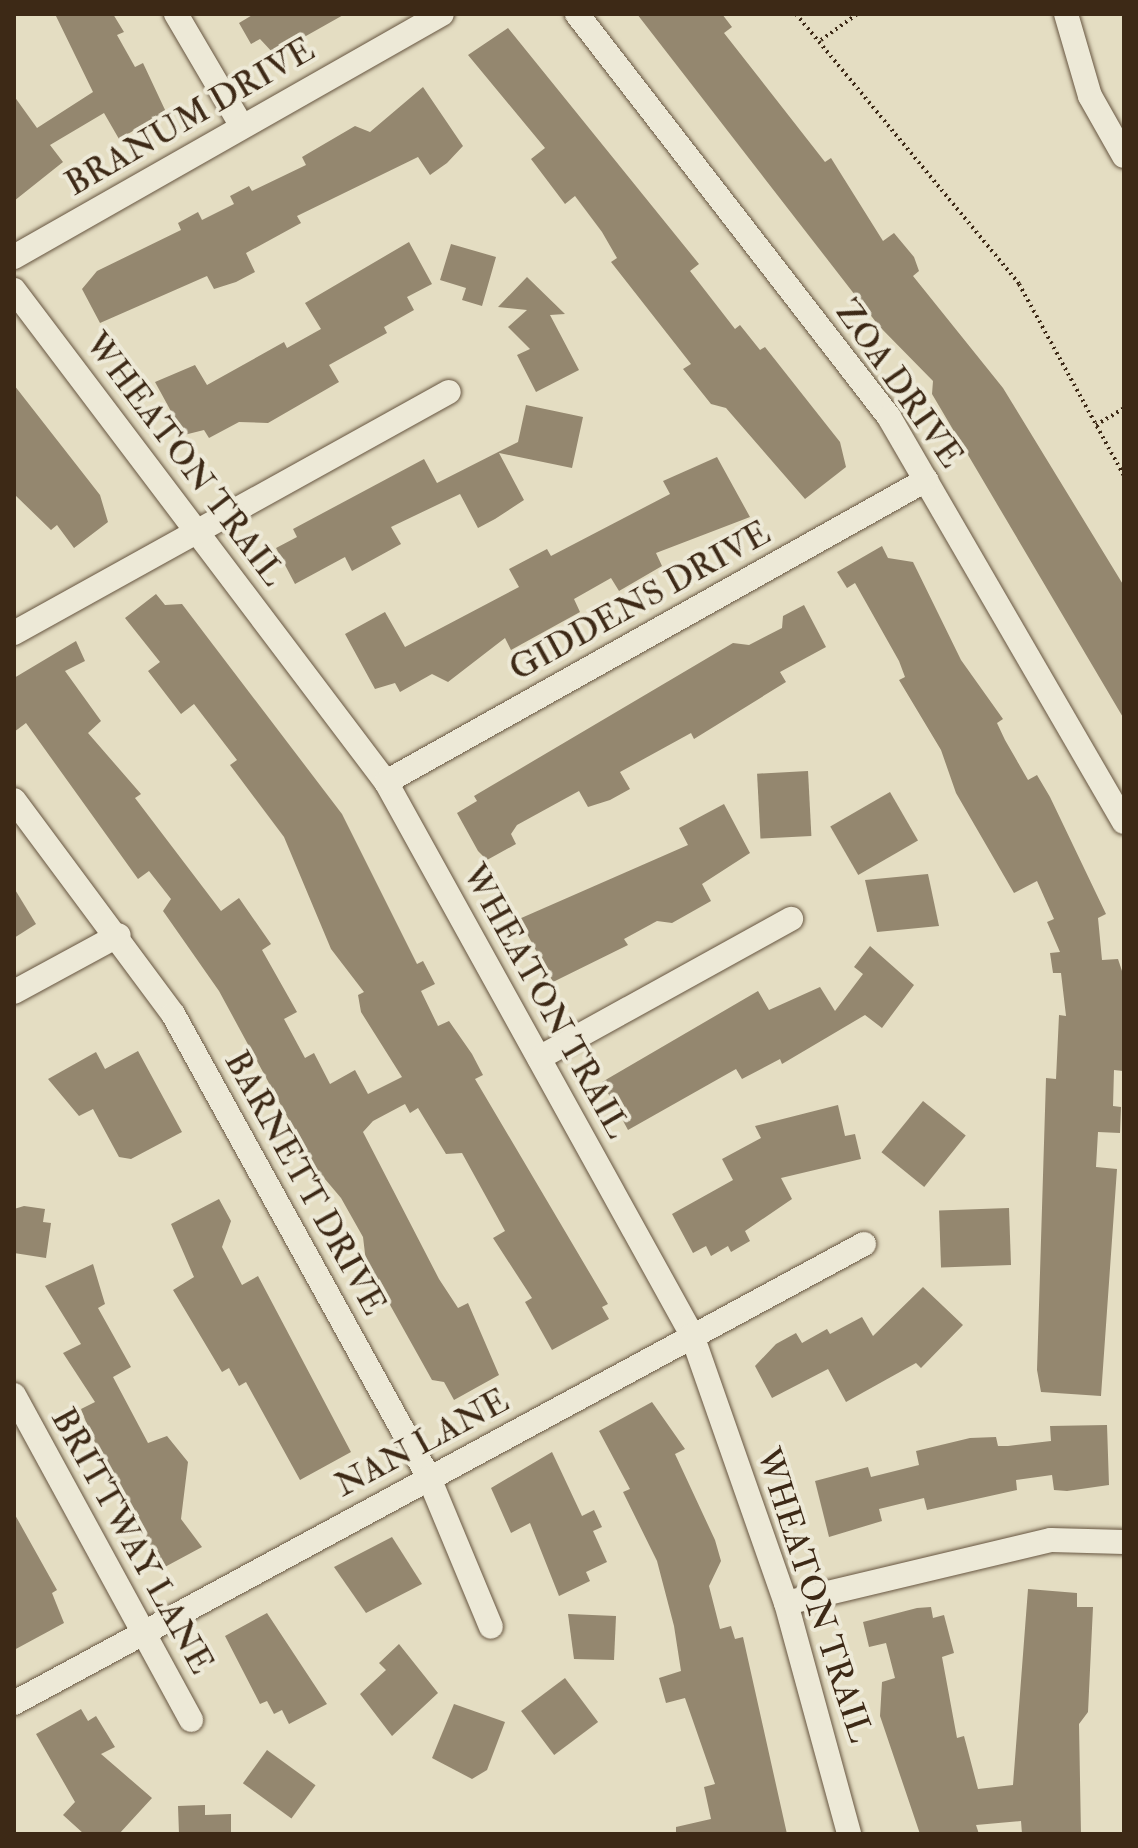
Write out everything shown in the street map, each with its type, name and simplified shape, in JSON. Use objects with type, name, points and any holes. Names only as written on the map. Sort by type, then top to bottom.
[{"type":"street","points":[[176,14],[241,125]]},
{"type":"street","name":"BRANUM DRIVE","points":[[14,257],[241,125],[442,14]]},
{"type":"street","name":"ZOA DRIVE","points":[[577,14],[889,417],[1124,822]]},
{"type":"street","points":[[1066,14],[1090,96],[1124,156]]},
{"type":"street","name":"WHEATON TRAIL","points":[[14,290],[386,782],[692,1335],[786,1603],[849,1834]]},
{"type":"street","points":[[14,633],[449,392]]},
{"type":"street","name":"GIDDENS DRIVE","points":[[386,782],[926,480]]},
{"type":"street","name":"BARNETT DRIVE","points":[[14,800],[119,935],[173,1014],[429,1478],[491,1627]]},
{"type":"street","points":[[539,1058],[791,919]]},
{"type":"street","points":[[14,992],[119,935]]},
{"type":"street","name":"NAN LANE","points":[[14,1703],[864,1244]]},
{"type":"street","name":"BRITTWAY LANE","points":[[14,1395],[139,1633],[191,1720]]},
{"type":"street","points":[[786,1603],[1020,1545],[1124,1542]]},
{"type":"path","points":[[796,14],[821,40],[1019,284],[1124,476]]},
{"type":"path","points":[[821,40],[857,14]]},
{"type":"path","points":[[1096,425],[1124,408]]},
{"type":"building","points":[[55,14],[113,14],[124,32],[117,35],[135,67],[143,63],[166,112],[119,139],[104,113],[50,145],[63,162],[14,201],[14,96],[37,128],[93,92]]},
{"type":"building","points":[[254,14],[345,14],[274,54],[260,39],[251,44],[239,23]]},
{"type":"building","points":[[637,14],[722,14],[732,27],[724,33],[825,162],[831,158],[883,241],[894,233],[914,257],[919,271],[913,276],[1003,388],[1124,586],[1124,719],[932,394],[933,381],[879,326]]},
{"type":"building","points":[[508,28],[699,264],[690,271],[735,329],[740,325],[760,350],[765,347],[840,442],[846,467],[805,499],[726,408],[711,404],[683,369],[691,364],[611,262],[617,258],[602,232],[575,196],[565,204],[531,159],[545,148],[468,55]]},
{"type":"building","points":[[423,87],[463,146],[447,163],[430,175],[418,157],[297,216],[301,223],[246,253],[255,272],[236,282],[214,289],[207,276],[100,323],[82,289],[97,271],[181,230],[178,223],[198,212],[202,220],[234,204],[230,196],[249,186],[252,191],[306,165],[302,157],[355,126],[370,132]]},
{"type":"building","points":[[409,242],[432,284],[407,297],[414,310],[384,327],[387,333],[329,365],[339,382],[268,423],[239,422],[209,438],[204,430],[184,435],[155,382],[195,365],[207,385],[284,342],[287,348],[321,329],[305,303]]},
{"type":"building","points":[[451,244],[496,257],[482,306],[462,300],[466,288],[440,280]]},
{"type":"building","points":[[527,277],[565,314],[550,315],[579,370],[536,392],[517,355],[530,349],[508,327],[527,310],[498,307]]},
{"type":"building","points":[[14,385],[100,495],[108,522],[74,548],[57,525],[51,530],[14,494]]},
{"type":"building","points":[[526,405],[583,417],[572,468],[499,453],[524,500],[495,519],[478,528],[460,494],[391,527],[401,544],[352,571],[345,557],[295,584],[276,548],[297,537],[293,529],[424,459],[437,483],[518,442]]},
{"type":"building","points":[[717,457],[750,517],[656,553],[662,566],[619,591],[611,578],[574,599],[580,612],[511,650],[505,638],[448,682],[432,674],[400,692],[395,683],[375,689],[345,634],[385,612],[405,647],[519,587],[509,569],[547,549],[551,556],[670,494],[663,481]]},
{"type":"building","points":[[882,546],[888,558],[913,562],[961,660],[1003,719],[997,723],[1028,780],[1037,775],[1050,797],[1106,914],[1098,918],[1102,960],[1118,959],[1123,974],[1123,1071],[1114,1070],[1113,1106],[1121,1107],[1120,1133],[1098,1132],[1096,1167],[1117,1169],[1101,1396],[1041,1392],[1037,1370],[1046,1078],[1056,1079],[1059,1015],[1066,1016],[1061,973],[1053,973],[1050,953],[1060,952],[1047,922],[1054,919],[1037,881],[1014,893],[956,793],[941,750],[899,680],[905,677],[899,661],[855,583],[847,588],[837,572]]},
{"type":"building","points":[[156,594],[165,605],[182,604],[342,814],[417,964],[423,961],[435,984],[421,991],[438,1026],[449,1021],[472,1054],[483,1075],[475,1079],[608,1304],[602,1307],[609,1319],[552,1350],[525,1302],[532,1298],[493,1238],[505,1231],[462,1153],[446,1154],[418,1108],[410,1113],[405,1104],[373,1121],[363,1132],[439,1279],[458,1308],[468,1303],[499,1375],[454,1400],[444,1382],[432,1380],[366,1262],[363,1237],[341,1198],[314,1166],[219,991],[163,911],[171,899],[149,871],[138,879],[26,723],[14,732],[14,678],[76,641],[85,661],[65,671],[101,721],[88,733],[141,794],[135,798],[221,911],[239,898],[271,944],[262,950],[297,1012],[284,1019],[305,1058],[314,1053],[330,1084],[355,1070],[368,1094],[402,1077],[361,1012],[358,995],[364,992],[331,949],[284,837],[230,765],[237,760],[194,704],[181,714],[148,671],[160,662],[125,618]]},
{"type":"building","points":[[804,605],[826,647],[780,672],[786,682],[694,739],[691,733],[620,772],[630,789],[610,800],[588,807],[579,791],[517,825],[511,834],[516,844],[487,860],[478,851],[457,813],[477,801],[474,796],[733,643],[749,645],[782,628],[783,616]]},
{"type":"building","points":[[808,771],[811,836],[760,839],[757,774]]},
{"type":"building","points":[[890,792],[918,840],[858,875],[830,827]]},
{"type":"building","points":[[724,804],[750,853],[702,884],[711,901],[672,923],[657,921],[624,939],[628,945],[553,982],[519,919],[688,845],[679,828]]},
{"type":"building","points":[[928,874],[939,926],[877,932],[865,880]]},
{"type":"building","points":[[14,888],[36,924],[14,938]]},
{"type":"building","points":[[870,946],[914,985],[882,1028],[865,1015],[782,1064],[780,1059],[742,1079],[736,1069],[628,1130],[602,1082],[758,991],[769,1010],[820,987],[835,1011],[863,974],[854,967]]},
{"type":"building","points":[[138,1051],[182,1132],[131,1159],[119,1157],[93,1109],[79,1116],[48,1079],[96,1052],[105,1069]]},
{"type":"building","points":[[923,1101],[966,1136],[924,1187],[881,1152]]},
{"type":"building","points":[[838,1105],[845,1136],[855,1134],[861,1159],[781,1178],[792,1199],[745,1231],[750,1241],[731,1252],[728,1246],[711,1256],[706,1246],[693,1253],[672,1214],[733,1180],[722,1159],[761,1138],[755,1126]]},
{"type":"building","points":[[219,1199],[231,1221],[222,1247],[242,1285],[258,1276],[351,1452],[300,1480],[246,1382],[239,1386],[229,1368],[222,1372],[173,1290],[194,1277],[171,1224]]},
{"type":"building","points":[[24,1206],[45,1209],[43,1222],[51,1223],[46,1258],[14,1253],[14,1209]]},
{"type":"building","points":[[1009,1208],[1011,1265],[941,1267],[939,1210]]},
{"type":"building","points":[[93,1264],[105,1304],[98,1308],[131,1367],[113,1377],[148,1443],[167,1436],[188,1462],[181,1519],[202,1547],[163,1568],[91,1435],[81,1409],[95,1402],[63,1353],[81,1344],[45,1286]]},
{"type":"building","points":[[923,1287],[963,1325],[921,1368],[916,1363],[846,1402],[828,1369],[772,1398],[755,1366],[776,1344],[796,1333],[802,1343],[827,1329],[830,1334],[862,1317],[873,1336]]},
{"type":"building","points":[[652,1402],[685,1449],[675,1454],[715,1540],[721,1561],[709,1586],[720,1629],[731,1626],[735,1639],[743,1637],[787,1834],[676,1834],[676,1827],[711,1819],[704,1787],[715,1784],[685,1698],[666,1703],[659,1678],[681,1671],[674,1626],[657,1561],[623,1492],[630,1489],[599,1431]]},
{"type":"building","points":[[1107,1425],[1109,1485],[1067,1491],[1054,1490],[1052,1475],[1016,1480],[1017,1490],[927,1510],[924,1498],[879,1509],[882,1521],[829,1537],[815,1481],[868,1467],[871,1477],[919,1465],[916,1451],[970,1438],[996,1437],[998,1446],[1008,1446],[1051,1441],[1050,1426]]},
{"type":"building","points":[[552,1452],[582,1516],[594,1510],[602,1527],[593,1531],[607,1562],[586,1572],[590,1581],[559,1596],[530,1523],[511,1533],[491,1488]]},
{"type":"building","points":[[14,1513],[57,1590],[52,1593],[64,1623],[14,1650]]},
{"type":"building","points":[[392,1537],[422,1584],[366,1613],[334,1567]]},
{"type":"building","points":[[1028,1589],[1077,1593],[1077,1607],[1093,1607],[1088,1712],[1079,1724],[1081,1834],[1022,1834],[1021,1821],[976,1825],[979,1834],[920,1834],[880,1716],[882,1682],[895,1678],[886,1643],[869,1647],[863,1622],[917,1608],[931,1607],[933,1618],[944,1615],[954,1653],[942,1657],[957,1738],[964,1736],[978,1789],[1013,1785]]},
{"type":"building","points":[[267,1613],[327,1704],[289,1724],[282,1710],[274,1714],[267,1701],[260,1704],[225,1636]]},
{"type":"building","points":[[568,1614],[616,1616],[614,1660],[574,1659]]},
{"type":"building","points":[[399,1644],[438,1693],[392,1736],[360,1694],[386,1670],[379,1663]]},
{"type":"building","points":[[565,1678],[598,1722],[554,1755],[521,1711]]},
{"type":"building","points":[[454,1704],[505,1722],[487,1770],[472,1779],[432,1758]]},
{"type":"building","points":[[81,1709],[88,1721],[96,1716],[115,1747],[101,1754],[152,1798],[119,1834],[84,1834],[63,1815],[75,1802],[36,1734]]},
{"type":"building","points":[[267,1750],[316,1785],[291,1818],[243,1783]]},
{"type":"building","points":[[205,1805],[205,1815],[231,1814],[231,1834],[179,1834],[178,1806]]}]
